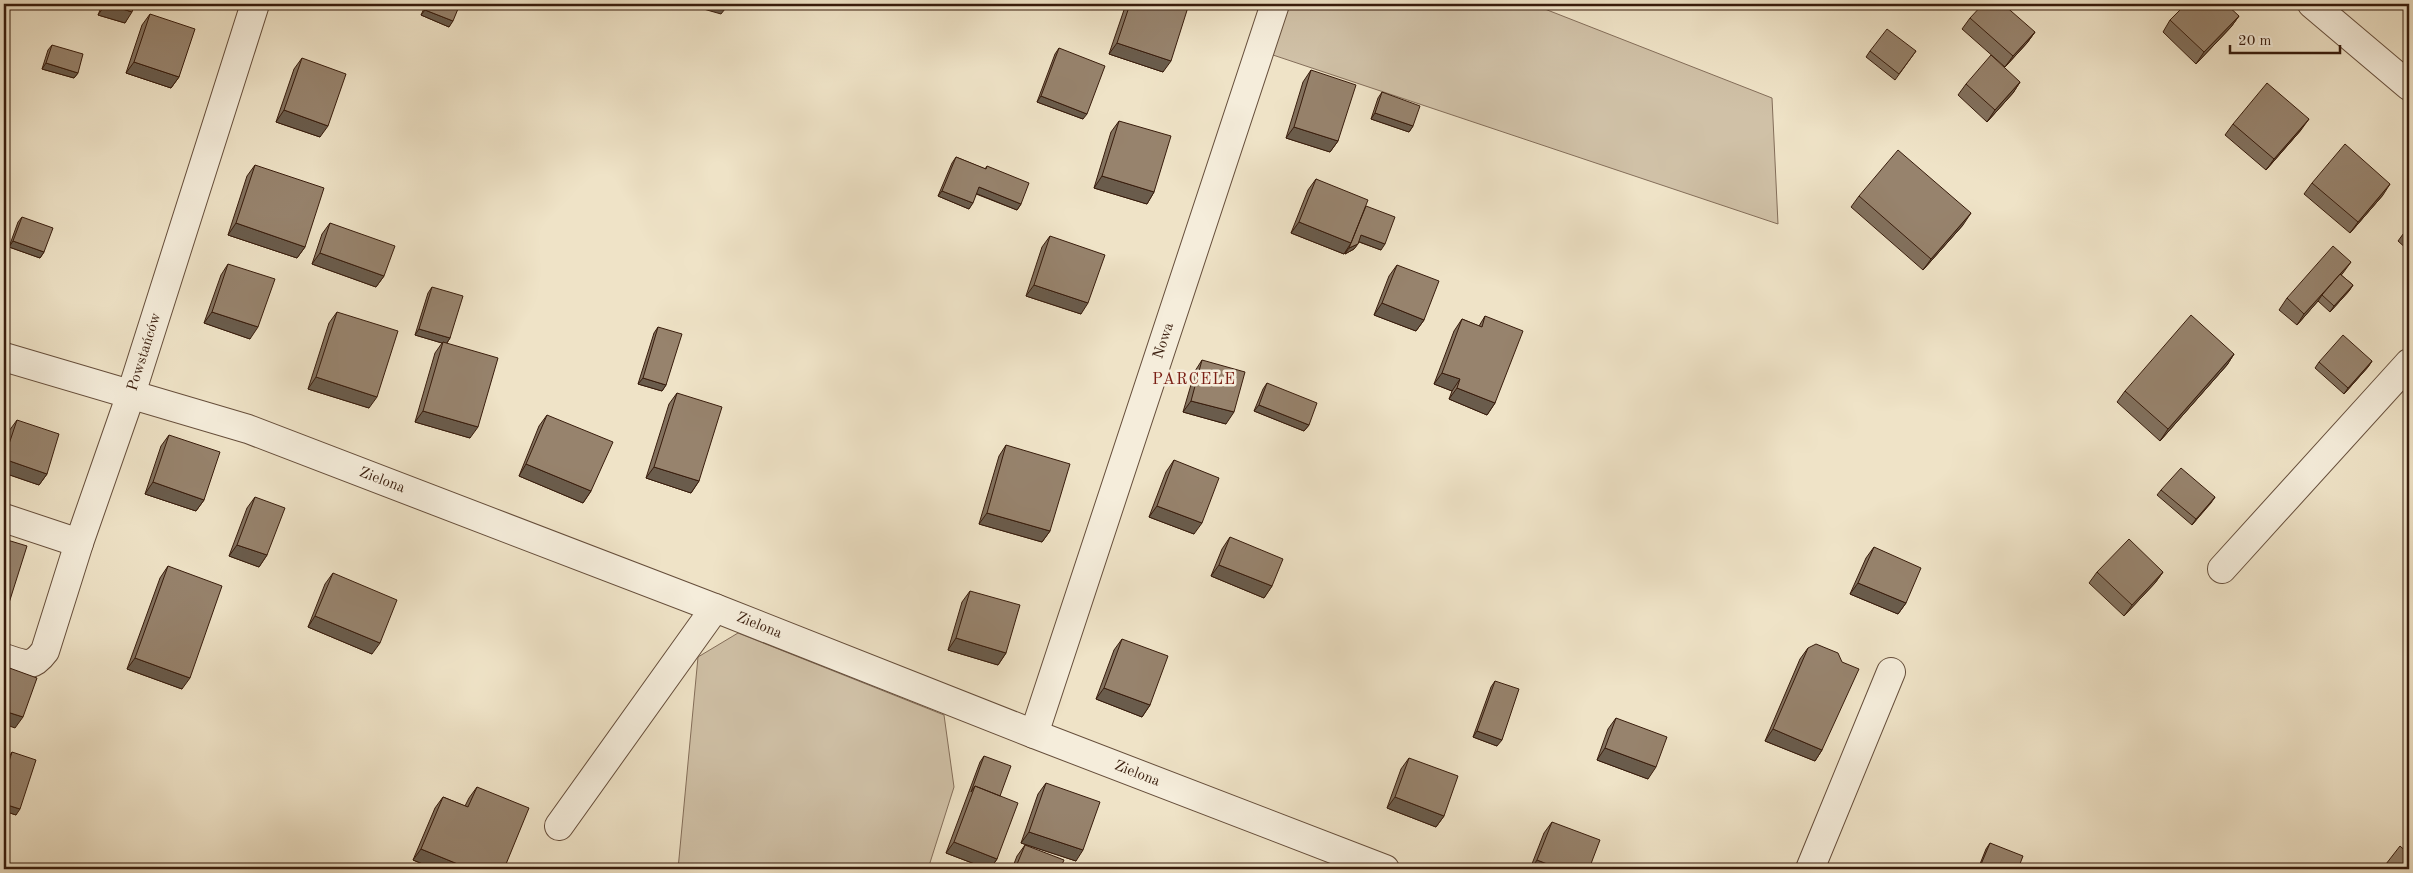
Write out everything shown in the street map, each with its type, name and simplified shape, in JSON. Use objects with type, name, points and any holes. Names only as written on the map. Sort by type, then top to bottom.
[{"type":"street","name":"Powstańców","points":[[4,658],[27,665],[36,662],[45,651],[79,543],[131,394],[255,4]]},
{"type":"street","name":"Nowa","points":[[1034,734],[1275,4]]},
{"type":"street","points":[[2312,4],[2409,86]]},
{"type":"street","name":"Zielona","points":[[4,357],[248,429],[715,608],[1034,734],[1385,869]]},
{"type":"street","points":[[2222,568],[2409,363]]},
{"type":"street","points":[[4,518],[79,543]]},
{"type":"street","points":[[559,826],[715,608]]},
{"type":"street","points":[[1810,869],[1892,672]]},
{"type":"shaded area","points":[[1287,4],[1532,4],[1772,98],[1778,224],[1270,54]]},
{"type":"shaded area","points":[[738,633],[944,715],[954,787],[928,869],[678,869],[698,657]]},
{"type":"building","points":[[107,4],[135,4],[132,12]]},
{"type":"building","points":[[428,4],[460,4],[453,21],[425,10]]},
{"type":"building","points":[[1130,4],[1189,4],[1171,61],[1117,43]]},
{"type":"building","points":[[1983,4],[2003,4],[2035,32],[2013,56],[1970,18]]},
{"type":"building","points":[[2186,4],[2226,4],[2239,16],[2204,52],[2170,20]]},
{"type":"building","points":[[150,14],[195,29],[179,77],[134,62]]},
{"type":"building","points":[[1887,29],[1916,51],[1899,74],[1870,51]]},
{"type":"building","points":[[52,45],[83,54],[78,73],[46,63]]},
{"type":"building","points":[[1059,48],[1105,66],[1087,114],[1041,96]]},
{"type":"building","points":[[1991,55],[2020,82],[1995,110],[1966,84]]},
{"type":"building","points":[[302,58],[346,74],[328,126],[284,110]]},
{"type":"building","points":[[1311,70],[1356,85],[1338,141],[1294,127]]},
{"type":"building","points":[[2267,83],[2309,119],[2274,159],[2233,124]]},
{"type":"building","points":[[1382,92],[1420,106],[1413,126],[1375,113]]},
{"type":"building","points":[[1119,121],[1171,136],[1154,192],[1102,176]]},
{"type":"building","points":[[2345,144],[2390,184],[2358,222],[2312,183]]},
{"type":"building","points":[[1898,150],[1971,213],[1931,259],[1859,196]]},
{"type":"building","points":[[956,157],[986,169],[987,166],[1029,183],[1021,204],[979,187],[973,203],[942,191]]},
{"type":"building","points":[[255,165],[324,188],[305,247],[236,223]]},
{"type":"building","points":[[1316,179],[1368,200],[1351,243],[1299,222]]},
{"type":"building","points":[[1366,206],[1395,217],[1385,244],[1361,235],[1358,244],[1349,248]]},
{"type":"building","points":[[22,217],[53,228],[44,252],[13,241]]},
{"type":"building","points":[[330,223],[395,246],[384,276],[320,253]]},
{"type":"building","points":[[1050,236],[1105,255],[1088,303],[1034,285]]},
{"type":"building","points":[[2333,246],[2351,262],[2304,314],[2287,298]]},
{"type":"building","points":[[228,264],[275,279],[258,327],[212,312]]},
{"type":"building","points":[[1397,265],[1439,281],[1424,320],[1382,303]]},
{"type":"building","points":[[2340,274],[2353,285],[2334,306],[2322,295]]},
{"type":"building","points":[[432,287],[463,296],[450,338],[419,329]]},
{"type":"building","points":[[337,312],[398,331],[377,397],[316,377]]},
{"type":"building","points":[[2191,315],[2234,354],[2168,429],[2125,391]]},
{"type":"building","points":[[1485,316],[1523,331],[1495,403],[1457,388],[1460,379],[1442,373],[1462,319],[1482,327]]},
{"type":"building","points":[[658,327],[682,334],[666,385],[643,378]]},
{"type":"building","points":[[2343,335],[2372,361],[2348,388],[2319,362]]},
{"type":"building","points":[[443,342],[498,358],[478,427],[423,411]]},
{"type":"building","points":[[1202,360],[1245,372],[1234,412],[1191,401]]},
{"type":"building","points":[[1267,383],[1317,403],[1309,425],[1259,405]]},
{"type":"building","points":[[677,393],[722,407],[699,481],[654,467]]},
{"type":"building","points":[[547,415],[613,442],[591,491],[526,464]]},
{"type":"building","points":[[17,420],[59,434],[47,474],[4,459]]},
{"type":"building","points":[[169,435],[220,452],[204,500],[153,482]]},
{"type":"building","points":[[1006,445],[1070,464],[1050,531],[987,513]]},
{"type":"building","points":[[1174,460],[1219,478],[1202,523],[1157,506]]},
{"type":"building","points":[[2181,468],[2215,497],[2196,519],[2161,490]]},
{"type":"building","points":[[255,497],[285,508],[267,555],[237,545]]},
{"type":"building","points":[[4,516],[9,517],[4,533]]},
{"type":"building","points":[[1230,537],[1283,559],[1272,586],[1219,565]]},
{"type":"building","points":[[4,539],[27,546],[9,603],[4,602]]},
{"type":"building","points":[[2129,539],[2163,572],[2132,605],[2097,572]]},
{"type":"building","points":[[1874,547],[1921,568],[1906,603],[1858,583]]},
{"type":"building","points":[[168,566],[222,586],[190,678],[135,658]]},
{"type":"building","points":[[333,573],[397,600],[380,643],[315,616]]},
{"type":"building","points":[[970,591],[1020,605],[1006,653],[956,638]]},
{"type":"building","points":[[1122,639],[1168,656],[1150,705],[1104,688]]},
{"type":"building","points":[[1816,644],[1838,653],[1842,662],[1859,669],[1822,750],[1773,729],[1808,648]]},
{"type":"building","points":[[4,666],[37,678],[23,717],[4,711]]},
{"type":"building","points":[[1495,681],[1519,689],[1502,740],[1477,731]]},
{"type":"building","points":[[1616,718],[1667,737],[1656,767],[1605,748]]},
{"type":"building","points":[[12,752],[36,760],[20,809],[4,804],[4,777]]},
{"type":"building","points":[[984,756],[1011,766],[1000,796],[975,786],[971,792]]},
{"type":"building","points":[[1409,758],[1458,776],[1444,816],[1395,797]]},
{"type":"building","points":[[1046,783],[1100,802],[1083,850],[1029,832]]},
{"type":"building","points":[[975,786],[1018,803],[997,859],[954,842]]},
{"type":"building","points":[[477,787],[529,808],[504,869],[470,869],[421,849],[443,797],[468,807]]},
{"type":"building","points":[[1552,822],[1600,840],[1589,869],[1560,869],[1537,860]]},
{"type":"building","points":[[1990,843],[2023,856],[2018,869],[1979,869]]},
{"type":"building","points":[[1025,845],[1064,860],[1060,869],[1015,869]]},
{"type":"building","points":[[2400,846],[2409,854],[2409,869],[2393,869],[2386,864]]},
{"type":"building","points":[[1259,864],[1274,869],[1257,869]]},
{"type":"district","name":"PARCELE","points":[[1194,380]]}]
